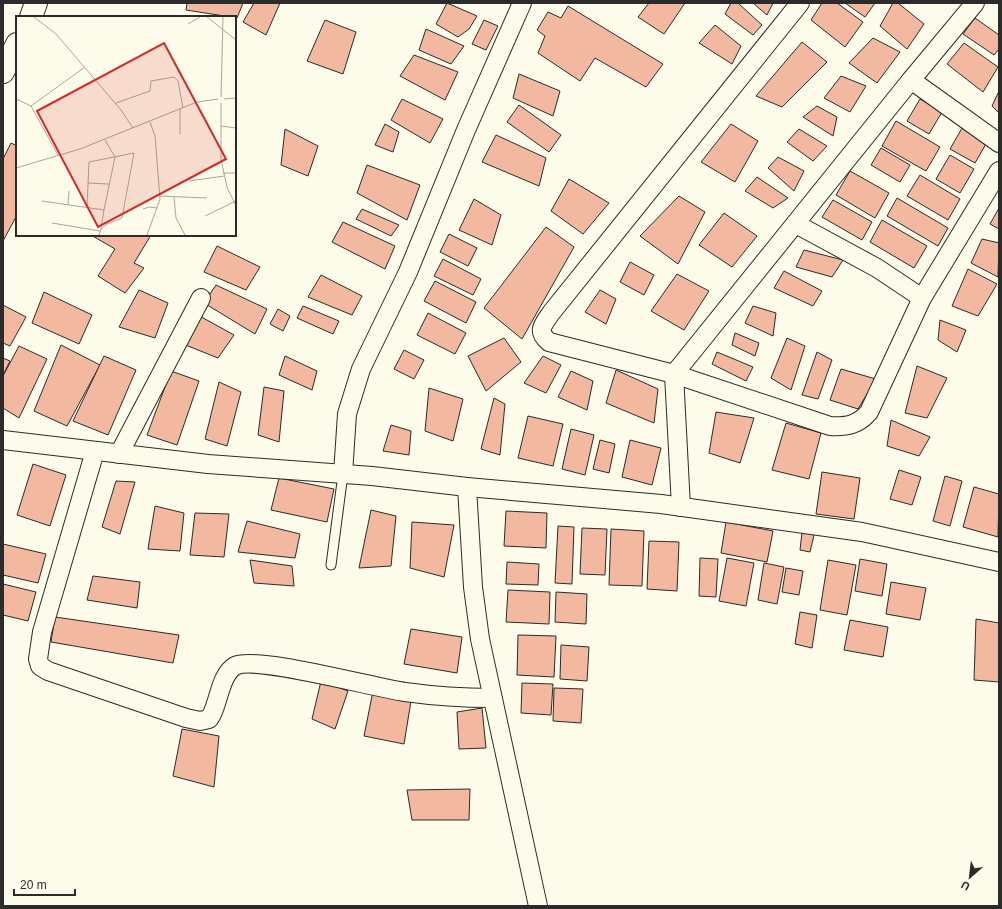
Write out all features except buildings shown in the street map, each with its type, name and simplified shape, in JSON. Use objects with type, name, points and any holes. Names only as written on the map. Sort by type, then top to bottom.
[{"type":"main road","points":[[31,16],[36,3]]},
{"type":"main road","points":[[3,72],[16,46]]},
{"type":"street","points":[[343,474],[347,414],[361,369],[408,272],[466,130],[522,3]]},
{"type":"street","points":[[800,3],[551,312],[541,330],[542,336],[549,342],[674,374],[830,426],[852,425],[862,420],[869,412],[922,298],[999,171]]},
{"type":"street","points":[[681,507],[674,374],[975,3]]},
{"type":"street","points":[[911,80],[999,142]]},
{"type":"street","points":[[796,224],[877,268],[922,298]]},
{"type":"street","points":[[119,454],[201,298]]},
{"type":"street","points":[[3,440],[208,464],[343,474],[681,507],[862,532],[999,562]]},
{"type":"street","points":[[95,451],[42,632],[38,659],[40,666],[48,671],[164,712],[200,721],[209,719],[212,714],[226,674],[235,666],[242,663],[276,666],[403,692],[448,698],[492,698]]},
{"type":"street","points":[[467,487],[473,587],[480,640],[538,906]]},
{"type":"lane","points":[[331,565],[343,474]]}]
